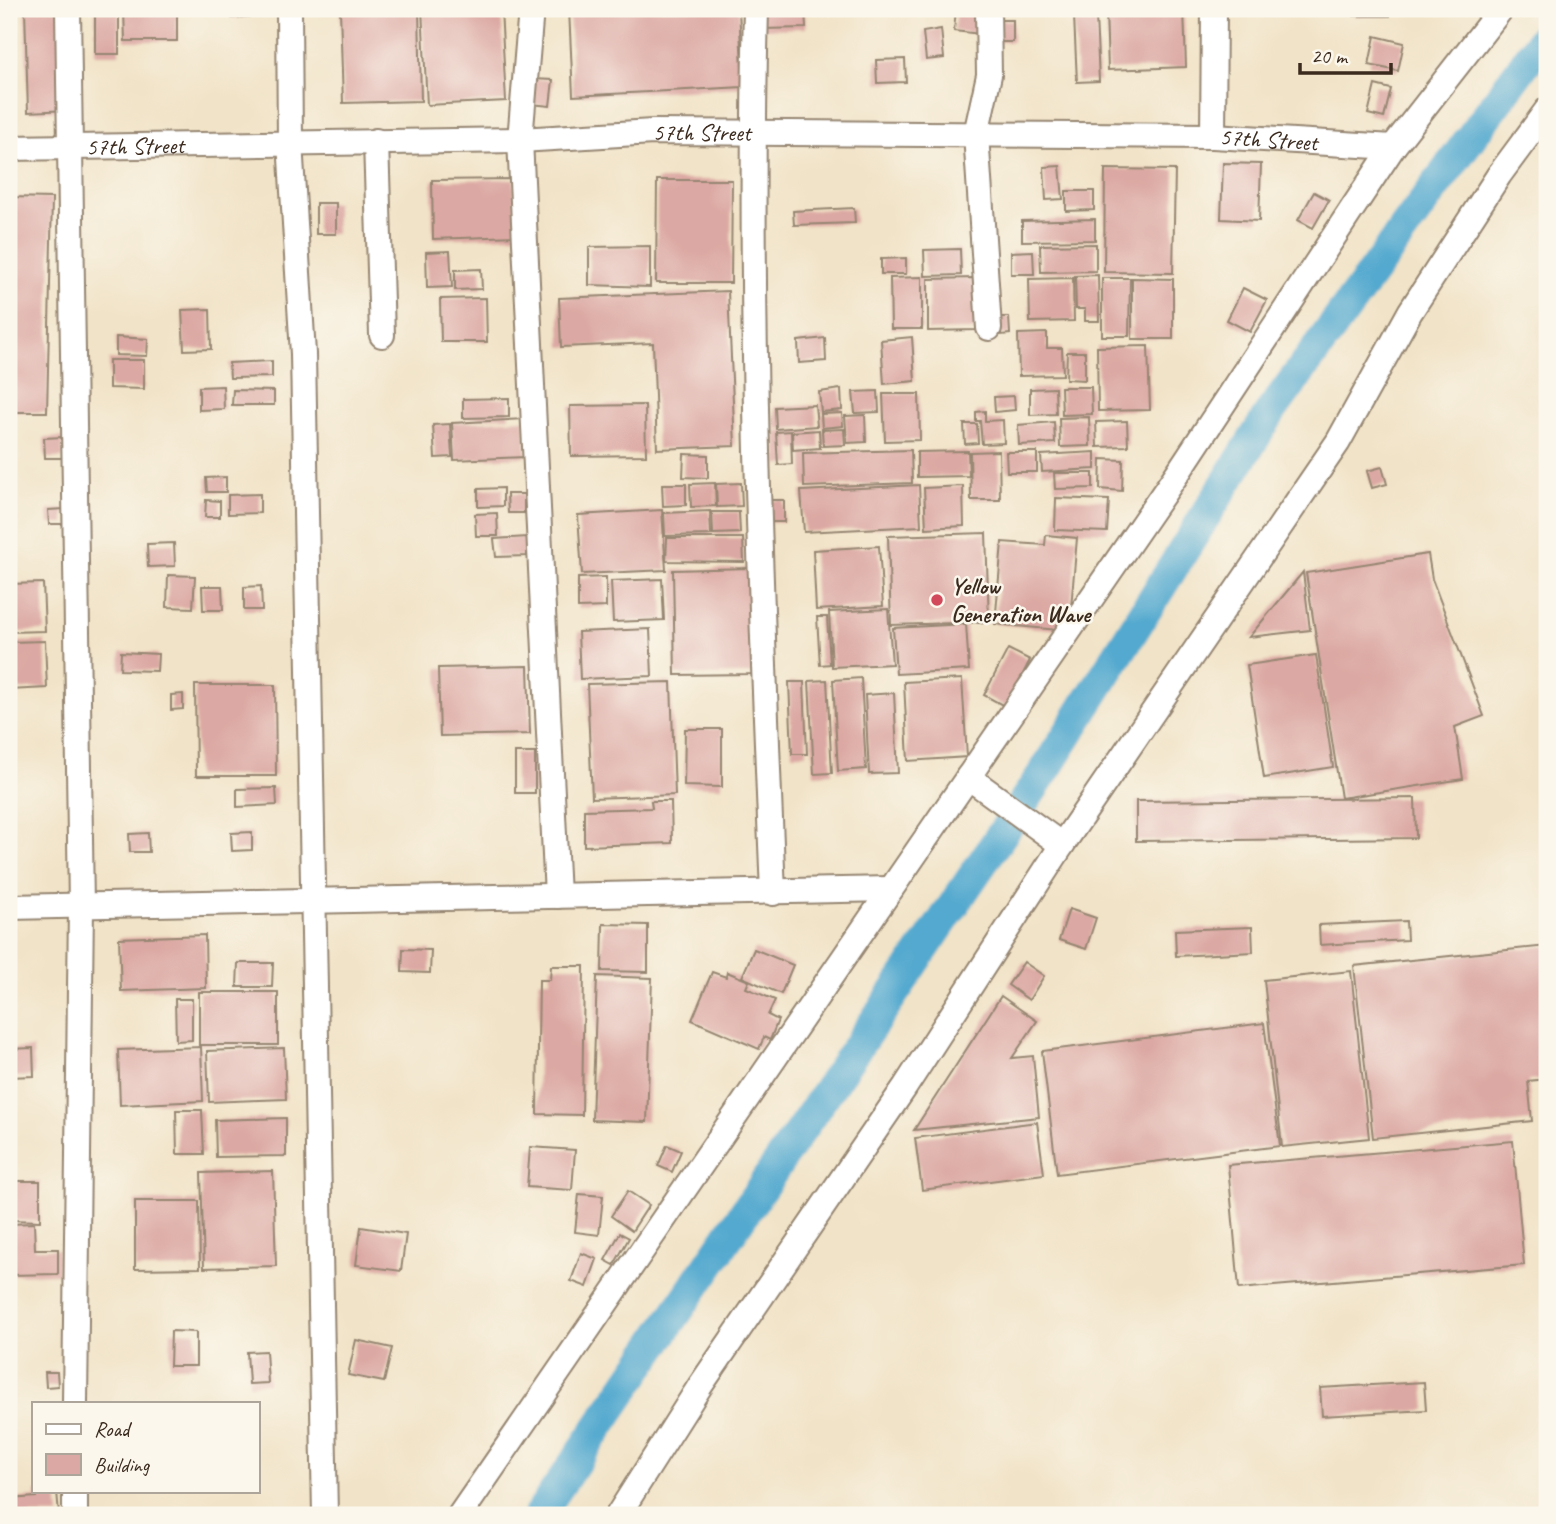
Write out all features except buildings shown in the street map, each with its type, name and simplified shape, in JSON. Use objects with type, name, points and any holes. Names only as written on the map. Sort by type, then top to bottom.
[{"type":"street","points":[[68,9],[81,907],[75,1402]]},
{"type":"street","points":[[289,9],[290,142],[303,354],[325,1515]]},
{"type":"street","points":[[531,9],[520,140],[557,896]]},
{"type":"street","points":[[756,9],[752,133],[759,527],[773,893]]},
{"type":"street","points":[[988,9],[989,75],[976,134],[989,328]]},
{"type":"street","points":[[1213,136],[1214,9]]},
{"type":"street","points":[[460,1515],[891,889],[976,782],[1393,147],[1501,9]]},
{"type":"street","points":[[618,1515],[700,1386],[905,1087],[1062,845],[1338,442],[1410,312],[1499,175],[1547,110]]},
{"type":"street","name":"57th Street","points":[[9,148],[520,140],[653,132],[1213,136],[1393,147]]},
{"type":"street","points":[[376,141],[382,335]]},
{"type":"street","points":[[976,782],[1062,845]]},
{"type":"street","points":[[9,907],[891,889]]},
{"type":"street","points":[[75,1492],[75,1515]]},
{"type":"waterway","points":[[539,1515],[1042,775],[1272,410],[1547,33]]},
{"type":"place","name":"Yellow Generation Wave","points":[[937,600]]}]
